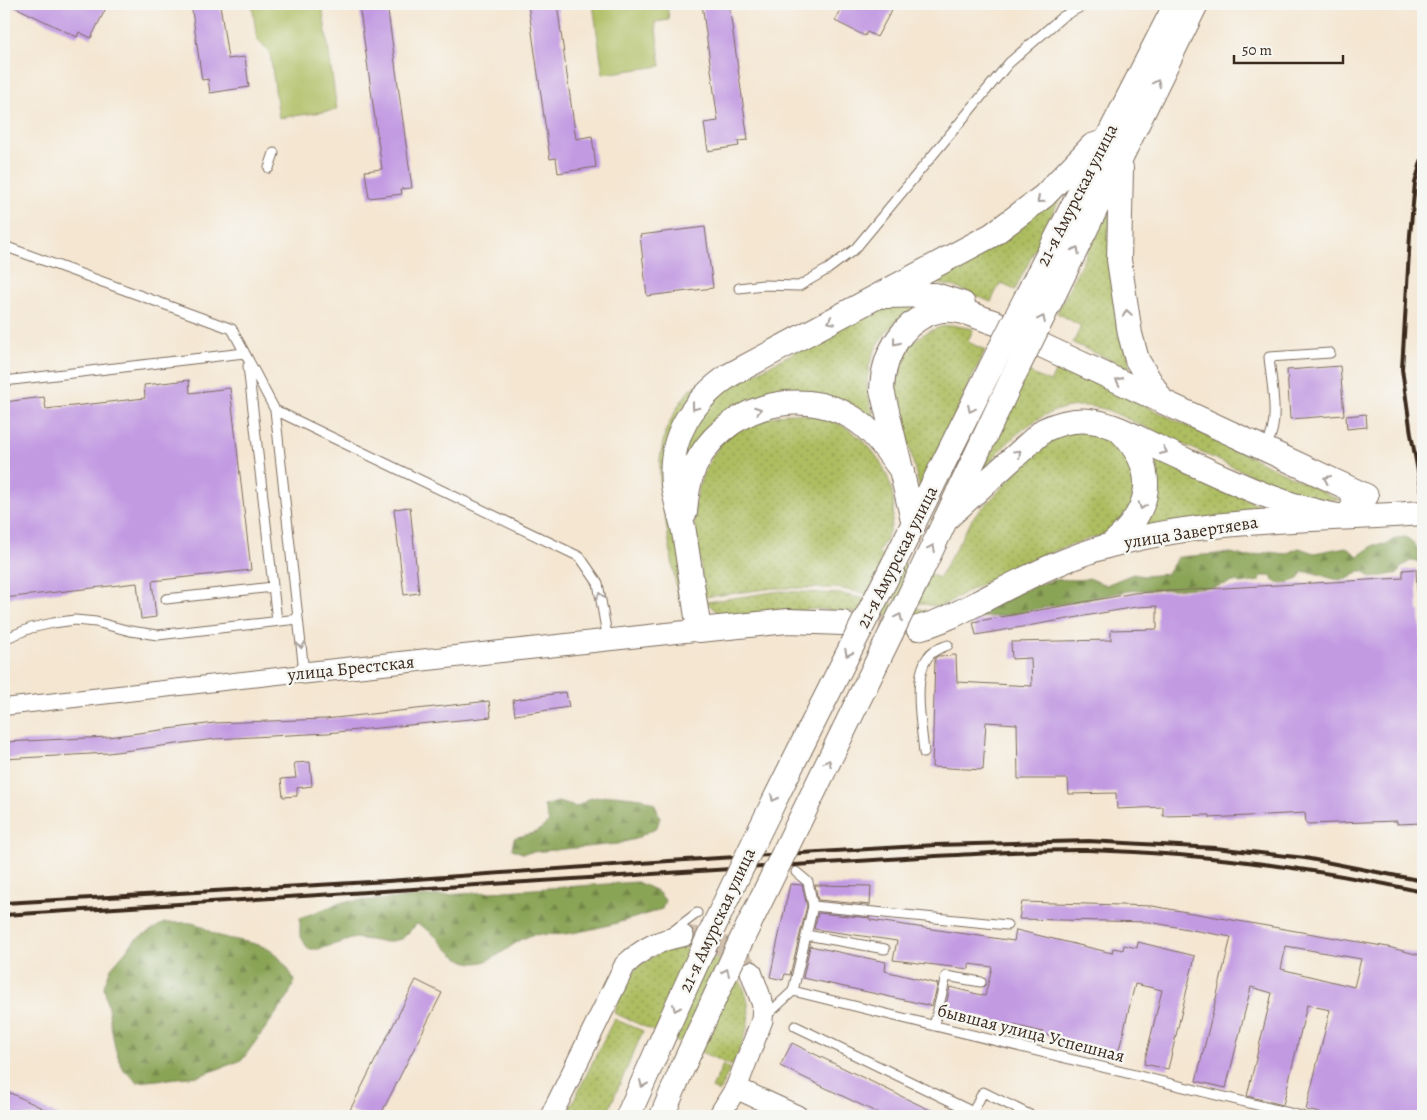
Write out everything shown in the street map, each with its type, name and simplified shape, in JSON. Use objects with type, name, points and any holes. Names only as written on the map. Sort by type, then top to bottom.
[{"type":"main road","name":"21-я Амурская улица","points":[[628,1116],[712,925],[769,809],[914,524],[1104,142],[1176,4]]},
{"type":"main road","name":"21-я Амурская улица","points":[[662,1116],[739,945],[948,517],[1014,375],[1196,4]]},
{"type":"main road","points":[[843,624],[788,621],[699,630],[684,529],[675,495],[672,471],[680,431],[695,406],[716,385],[730,375],[967,249],[1009,224],[1058,183],[1092,146],[1104,142]]},
{"type":"main road","points":[[1121,157],[1119,246],[1130,334],[1136,360],[1163,402]]},
{"type":"main road","points":[[874,298],[897,295],[935,296],[956,300],[988,320],[954,310],[934,312],[912,324],[891,348],[884,367],[882,390],[885,407],[914,524]]},
{"type":"main road","points":[[1041,345],[1351,490],[1416,513]]},
{"type":"main road","points":[[684,529],[688,488],[698,460],[727,426],[745,414],[764,407],[800,402],[837,410],[854,419],[871,433],[902,471]]},
{"type":"main road","points":[[948,517],[1044,430],[1063,422],[1076,420],[1096,422],[1120,431],[1287,504],[1312,512],[1344,517],[1354,506],[1355,499],[1351,490]]},
{"type":"main road","points":[[1111,545],[1123,535],[1140,512],[1146,490],[1146,478],[1137,452],[1120,431]]},
{"type":"main road","name":"улица Завертяева","points":[[918,628],[941,622],[1052,565],[1111,545],[1205,526],[1416,513]]},
{"type":"street","name":"улица Брестская","points":[[4,707],[699,630]]},
{"type":"street","points":[[551,1116],[626,965],[645,948],[662,940],[683,936]]},
{"type":"street","points":[[719,1116],[736,1088],[762,1020],[763,1005],[751,972]]},
{"type":"street","points":[[736,1088],[797,1116]]},
{"type":"lane","points":[[739,288],[763,285],[799,286],[843,260],[855,249],[1009,63],[1062,17],[1086,4]]},
{"type":"lane","points":[[269,168],[274,153]]},
{"type":"lane","points":[[4,246],[232,329],[275,410],[304,673]]},
{"type":"lane","points":[[1262,449],[1270,441],[1274,427],[1269,357],[1330,353]]},
{"type":"lane","points":[[4,381],[246,357]]},
{"type":"lane","points":[[246,357],[276,621]]},
{"type":"lane","points":[[275,410],[580,557],[598,583],[608,641]]},
{"type":"lane","points":[[166,599],[273,587]]},
{"type":"lane","points":[[4,639],[45,624],[75,620],[96,622],[130,631],[158,634],[298,619]]},
{"type":"lane","points":[[924,753],[919,692],[923,665],[929,655],[948,645]]},
{"type":"lane","points":[[762,1020],[794,991],[813,906],[808,882],[796,872]]},
{"type":"lane","points":[[813,906],[1006,924]]},
{"type":"lane","points":[[662,940],[697,913]]},
{"type":"lane","points":[[806,936],[885,949]]},
{"type":"lane","points":[[934,1026],[946,976],[981,982]]},
{"type":"lane","name":"бывшая улица Успешная","points":[[794,991],[1302,1116]]},
{"type":"lane","points":[[796,1026],[972,1114],[983,1092],[1032,1116]]},
{"type":"green space","points":[[252,4],[322,4],[337,110],[279,118],[270,53],[257,40]]},
{"type":"green space","points":[[593,4],[667,4],[669,20],[655,22],[661,66],[603,74]]},
{"type":"green space","points":[[1065,189],[1015,290],[1000,283],[991,302],[952,286],[927,282]]},
{"type":"green space","points":[[1108,209],[1130,369],[1073,343],[1081,326],[1057,313]]},
{"type":"green space","points":[[923,304],[891,327],[876,347],[871,359],[867,386],[869,401],[876,424],[780,397],[680,476],[684,445],[716,394],[881,306]]},
{"type":"green space","points":[[952,325],[973,329],[968,342],[985,350],[924,482],[919,486],[895,390],[897,366],[902,355],[919,338],[940,327]]},
{"type":"green space","points":[[1059,364],[1340,500],[1320,499],[1288,492],[1110,411],[1091,406],[1073,407],[1056,411],[1040,418],[1010,440],[985,468],[983,467],[1028,372],[1050,382]]},
{"type":"green space","points":[[703,382],[683,410],[682,598],[678,598],[660,486],[660,459],[665,432],[678,406],[690,389]]},
{"type":"green space","points":[[790,413],[832,421],[859,437],[870,448],[880,461],[887,475],[892,490],[894,506],[891,526],[878,553],[939,578],[972,519],[1042,446],[1065,433],[1087,432],[1107,440],[1123,454],[1132,473],[1134,494],[1125,515],[1105,534],[1062,548],[1020,565],[940,607],[837,588],[774,588],[705,597],[694,521],[699,485],[709,462],[723,442],[738,430],[752,423]]},
{"type":"green space","points":[[1149,455],[1277,513],[1140,532]]},
{"type":"green space","points":[[1405,537],[1412,541],[1416,547],[1419,554],[1419,562],[1410,561],[1401,567],[1398,573],[1372,578],[1364,571],[1359,571],[1352,577],[1338,580],[1310,572],[1302,572],[1299,579],[1286,583],[1273,581],[1272,576],[1261,576],[1260,581],[1241,584],[1237,581],[1215,587],[1128,591],[1002,616],[974,618],[1022,591],[1054,580],[1089,578],[1106,585],[1133,574],[1143,576],[1167,574],[1178,557],[1231,553],[1247,557],[1269,552],[1285,554],[1299,548],[1314,553],[1346,547],[1358,556],[1374,545],[1388,544],[1396,538]]},
{"type":"green space","points":[[780,591],[840,594],[926,610],[922,617],[916,618],[819,609],[729,616],[717,612],[706,602]]},
{"type":"green space","points":[[615,795],[641,798],[654,803],[660,817],[657,827],[635,839],[617,844],[522,853],[512,849],[514,838],[537,832],[549,822],[544,806],[558,802],[576,807],[591,798]]},
{"type":"green space","points":[[637,882],[657,891],[665,900],[662,909],[590,930],[531,936],[482,962],[474,963],[458,957],[424,927],[417,924],[402,939],[386,942],[355,938],[319,949],[308,949],[300,935],[300,918],[343,902]]},
{"type":"green space","points":[[164,923],[195,924],[219,936],[264,947],[272,951],[279,958],[295,981],[286,1000],[242,1060],[199,1076],[137,1082],[122,1068],[115,1048],[104,986],[111,968],[136,939]]},
{"type":"green space","points":[[674,946],[690,947],[718,958],[739,979],[749,1007],[748,1023],[744,1040],[732,1066],[614,1013],[624,987],[634,971],[641,964]]},
{"type":"green space","points":[[614,1019],[643,1031],[606,1116],[566,1116]]},
{"type":"green space","points":[[723,1065],[730,1069],[719,1092],[712,1088]]},
{"type":"building","points":[[9,4],[108,4],[91,38],[79,32],[77,37]]},
{"type":"building","points":[[191,4],[220,4],[228,59],[245,57],[249,87],[210,93],[208,79],[202,80]]},
{"type":"building","points":[[359,4],[387,4],[412,188],[401,189],[402,194],[369,198],[365,171],[382,169]]},
{"type":"building","points":[[528,4],[557,4],[576,139],[592,136],[596,167],[558,173],[556,158],[550,159]]},
{"type":"building","points":[[702,4],[729,4],[748,140],[738,141],[739,146],[708,151],[704,123],[718,121]]},
{"type":"building","points":[[844,4],[895,4],[877,37],[867,32],[865,36],[835,21]]},
{"type":"building","points":[[705,227],[713,288],[647,296],[640,235]]},
{"type":"building","points":[[1340,366],[1344,415],[1290,419],[1287,370]]},
{"type":"building","points":[[189,380],[190,393],[230,388],[251,570],[152,581],[156,617],[141,619],[137,583],[4,598],[4,402],[44,397],[46,409],[145,398],[144,385]]},
{"type":"building","points":[[1366,414],[1367,427],[1347,429],[1346,416]]},
{"type":"building","points":[[410,507],[419,593],[404,595],[394,509]]},
{"type":"building","points":[[1416,569],[1418,611],[1420,611],[1423,703],[1423,823],[1397,824],[1397,821],[1306,824],[1305,813],[1210,818],[1210,815],[1163,816],[1163,807],[1117,809],[1116,793],[1069,794],[1068,779],[1018,779],[1017,724],[986,722],[983,770],[932,767],[935,658],[938,656],[956,655],[957,682],[1032,686],[1031,658],[1012,659],[1011,642],[1111,640],[1111,630],[1157,629],[1157,606],[1136,607],[976,635],[973,622],[1134,593],[1403,578],[1403,570]]},
{"type":"building","points":[[566,692],[569,707],[515,715],[513,700]]},
{"type":"building","points":[[489,701],[491,717],[327,733],[215,739],[108,753],[4,759],[4,742],[108,737],[214,723],[326,719]]},
{"type":"building","points":[[310,762],[312,786],[297,788],[297,796],[283,797],[281,779],[296,778],[294,763]]},
{"type":"building","points":[[790,884],[802,885],[807,906],[790,975],[785,974],[783,980],[770,977]]},
{"type":"building","points":[[815,885],[871,886],[870,905],[818,900]]},
{"type":"building","points":[[1022,902],[1152,906],[1388,947],[1423,956],[1423,1100],[1419,1116],[1334,1116],[1306,1110],[1330,1010],[1307,1005],[1283,1105],[1247,1096],[1272,993],[1251,987],[1226,1088],[1196,1081],[1231,937],[1149,922],[1019,919]],"holes":[[[1286,946],[1361,959],[1354,987],[1281,969]]]},
{"type":"building","points":[[818,913],[870,918],[870,920],[1014,941],[1016,930],[1112,953],[1113,948],[1123,950],[1124,945],[1137,948],[1138,942],[1195,956],[1168,1069],[1144,1064],[1162,990],[1135,984],[1118,1054],[1042,1034],[1043,1032],[945,1009],[950,987],[985,996],[992,967],[969,964],[969,969],[893,960],[897,941],[814,929]]},
{"type":"building","points":[[810,946],[886,962],[885,971],[938,984],[932,1006],[803,978]]},
{"type":"building","points":[[416,980],[442,993],[380,1116],[364,1116],[350,1110]]},
{"type":"building","points":[[792,1043],[943,1116],[884,1116],[780,1066]]},
{"type":"building","points":[[4,1090],[59,1116],[4,1116]]},
{"type":"tunnel","points":[[843,623],[891,629],[913,628]]},
{"type":"tunnel","points":[[683,936],[703,939],[722,945],[737,956],[751,972]]},
{"type":"railway","points":[[1423,155],[1415,183],[1402,369],[1411,434],[1423,498]]},
{"type":"railway","points":[[4,903],[388,881],[669,861],[936,845],[1089,841],[1215,848],[1305,858],[1423,881]]},
{"type":"railway","points":[[4,915],[936,856],[1069,850],[1172,854],[1257,863],[1382,883],[1423,892]]}]
